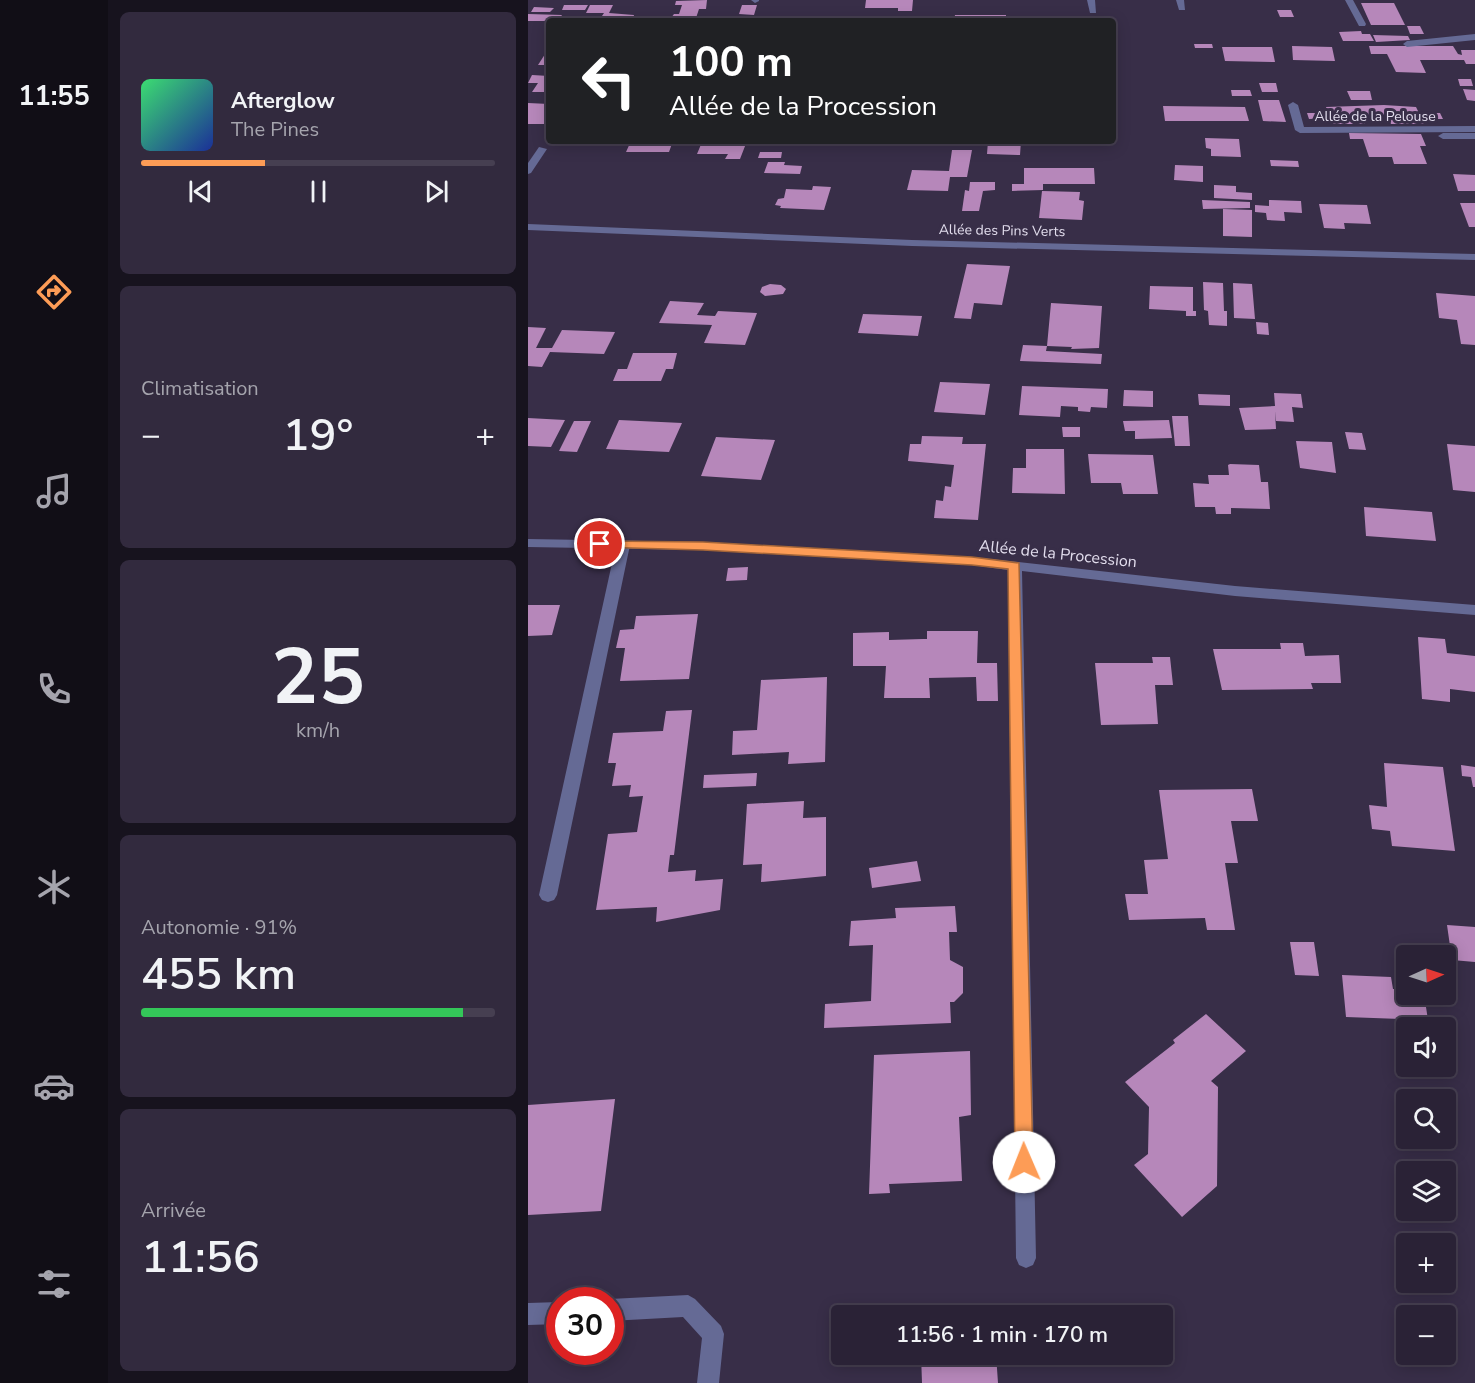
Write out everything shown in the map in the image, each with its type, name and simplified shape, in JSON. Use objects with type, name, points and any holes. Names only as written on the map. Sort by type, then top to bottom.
[{"type":"street","points":[[1091,0],[1093,10]]},
{"type":"street","points":[[1350,0],[1362,24]]},
{"type":"street","points":[[1407,44],[1475,37]]},
{"type":"street","name":"Allée de la Pelouse","points":[[1293,105],[1300,130],[1475,129]]},
{"type":"street","points":[[1443,136],[1475,136]]},
{"type":"street","points":[[528,171],[542,148]]},
{"type":"street","name":"Allée des Pins Verts","points":[[528,227],[912,243],[1475,257]]},
{"type":"street","name":"Allée de la Procession","points":[[528,543],[726,547],[972,561],[1235,591],[1475,610]]},
{"type":"street","points":[[548,895],[624,545]]},
{"type":"street","points":[[1014,566],[1026,1258]]},
{"type":"street","points":[[624,1309],[688,1306],[713,1334],[708,1383]]},
{"type":"street","points":[[528,1314],[546,1313]]},
{"type":"building","points":[[707,0],[706,9],[699,9],[696,18],[671,18],[674,14],[679,14],[682,5],[675,5],[676,1]]},
{"type":"building","points":[[866,0],[913,0],[912,11],[898,11],[898,8],[865,8]]},
{"type":"building","points":[[1361,3],[1394,3],[1405,25],[1371,25]]},
{"type":"building","points":[[564,5],[588,5],[585,10],[562,10]]},
{"type":"building","points":[[590,5],[613,5],[609,13],[634,15],[633,18],[601,18],[604,13],[586,13]]},
{"type":"building","points":[[742,5],[757,5],[754,15],[739,14]]},
{"type":"building","points":[[534,7],[554,8],[550,12],[531,12]]},
{"type":"building","points":[[1277,10],[1291,10],[1294,17],[1280,17]]},
{"type":"building","points":[[528,14],[562,15],[560,18],[546,18],[546,21],[528,21]]},
{"type":"building","points":[[955,15],[1006,15],[1006,18],[954,18]]},
{"type":"building","points":[[1088,16],[1088,18],[1035,18]]},
{"type":"building","points":[[1407,26],[1420,26],[1424,34],[1410,34]]},
{"type":"building","points":[[1361,31],[1362,34],[1370,34],[1374,41],[1343,41],[1339,32]]},
{"type":"building","points":[[1373,35],[1408,36],[1410,40],[1376,42]]},
{"type":"building","points":[[1194,44],[1212,44],[1213,48],[1195,48]]},
{"type":"building","points":[[1292,46],[1332,47],[1335,61],[1293,60]]},
{"type":"building","points":[[1369,46],[1453,46],[1458,54],[1462,55],[1461,50],[1475,50],[1475,64],[1466,64],[1464,60],[1420,60],[1426,73],[1396,72],[1387,54],[1371,54]]},
{"type":"building","points":[[1222,47],[1272,47],[1275,62],[1225,61]]},
{"type":"building","points":[[546,53],[546,65],[538,65]]},
{"type":"building","points":[[532,75],[546,76],[546,92],[532,92],[538,83],[528,83]]},
{"type":"building","points":[[1458,79],[1471,79],[1473,86],[1460,86]]},
{"type":"building","points":[[1259,83],[1276,83],[1278,92],[1262,92]]},
{"type":"building","points":[[1463,89],[1475,90],[1475,101],[1467,100]]},
{"type":"building","points":[[1231,90],[1250,90],[1252,96],[1232,96]]},
{"type":"building","points":[[1347,91],[1370,91],[1372,100],[1351,100]]},
{"type":"building","points":[[1258,100],[1279,100],[1286,122],[1263,121]]},
{"type":"building","points":[[528,103],[546,104],[546,124],[528,124]]},
{"type":"building","points":[[1384,105],[1416,107],[1419,113],[1440,113],[1443,119],[1421,119],[1424,124],[1391,124],[1387,115],[1361,115],[1365,124],[1332,124],[1330,118],[1309,119],[1307,113],[1328,113],[1326,107]]},
{"type":"building","points":[[1163,106],[1245,107],[1249,121],[1165,121]]},
{"type":"building","points":[[1349,133],[1421,134],[1426,146],[1420,146],[1427,164],[1394,164],[1392,157],[1369,157],[1363,139],[1350,139]]},
{"type":"building","points":[[1205,138],[1239,139],[1241,157],[1211,156],[1211,149],[1206,148]]},
{"type":"building","points":[[630,144],[672,144],[669,152],[626,152]]},
{"type":"building","points":[[701,144],[746,144],[740,159],[725,159],[728,154],[697,154]]},
{"type":"building","points":[[988,144],[1021,144],[1020,155],[987,154]]},
{"type":"building","points":[[952,150],[972,150],[967,177],[950,177],[948,191],[907,190],[912,170],[949,171]]},
{"type":"building","points":[[760,152],[782,152],[781,158],[758,158]]},
{"type":"building","points":[[1270,160],[1298,161],[1299,167],[1271,166]]},
{"type":"building","points":[[768,162],[785,162],[784,165],[802,166],[800,174],[764,173]]},
{"type":"building","points":[[1175,165],[1203,166],[1203,182],[1174,180]]},
{"type":"building","points":[[1024,168],[1094,168],[1095,184],[1043,184],[1043,190],[1012,191],[1012,184],[1024,184]]},
{"type":"building","points":[[1453,174],[1475,175],[1475,191],[1458,191]]},
{"type":"building","points":[[970,182],[995,182],[995,190],[983,191],[979,211],[962,211],[965,190],[969,191]]},
{"type":"building","points":[[1214,185],[1236,186],[1236,192],[1252,193],[1252,200],[1214,198]]},
{"type":"building","points":[[813,186],[831,187],[824,210],[780,208],[781,206],[775,205],[778,199],[784,198],[786,189],[812,190]]},
{"type":"building","points":[[1042,191],[1080,192],[1079,200],[1084,201],[1082,220],[1039,218]]},
{"type":"building","points":[[1202,200],[1250,202],[1250,208],[1203,209]]},
{"type":"building","points":[[1269,200],[1301,201],[1302,213],[1284,212],[1285,221],[1267,220],[1266,213],[1255,212],[1255,205],[1269,206]]},
{"type":"building","points":[[1460,203],[1475,203],[1475,227],[1469,227]]},
{"type":"building","points":[[1319,204],[1367,205],[1371,224],[1344,223],[1345,229],[1324,228]]},
{"type":"building","points":[[1223,209],[1252,210],[1252,237],[1223,236]]},
{"type":"building","points":[[967,264],[1010,266],[1002,305],[974,303],[971,319],[954,318]]},
{"type":"building","points":[[1203,282],[1223,283],[1227,326],[1209,325],[1208,311],[1204,310]]},
{"type":"building","points":[[1233,283],[1252,284],[1255,319],[1234,318]]},
{"type":"building","points":[[770,284],[781,285],[786,289],[783,294],[765,296],[760,292],[762,287]]},
{"type":"building","points":[[1150,286],[1193,287],[1193,311],[1196,311],[1196,316],[1186,316],[1186,311],[1149,309]]},
{"type":"building","points":[[1436,293],[1475,296],[1475,345],[1461,344],[1457,320],[1439,318]]},
{"type":"building","points":[[670,301],[704,303],[697,315],[715,316],[718,311],[757,313],[745,345],[704,343],[712,325],[659,323]]},
{"type":"building","points":[[1051,303],[1102,306],[1099,348],[1071,349],[1072,347],[1047,346]]},
{"type":"building","points":[[863,314],[922,316],[918,336],[858,333]]},
{"type":"building","points":[[1256,322],[1268,323],[1269,335],[1257,334]]},
{"type":"building","points":[[528,327],[546,328],[536,348],[552,348],[562,330],[615,332],[604,354],[550,352],[542,367],[528,366]]},
{"type":"building","points":[[1023,345],[1047,346],[1046,351],[1102,354],[1101,364],[1020,361]]},
{"type":"building","points":[[633,353],[677,353],[673,369],[666,369],[661,381],[613,381],[618,369],[627,369]]},
{"type":"building","points":[[940,382],[990,384],[985,415],[934,412]]},
{"type":"building","points":[[1022,386],[1108,389],[1107,408],[1091,407],[1090,412],[1078,411],[1078,407],[1061,406],[1060,417],[1019,415]]},
{"type":"building","points":[[1124,390],[1153,391],[1153,407],[1123,406]]},
{"type":"building","points":[[1274,393],[1301,394],[1303,408],[1292,407],[1294,422],[1276,421],[1275,411],[1276,429],[1245,430],[1239,408],[1275,406]]},
{"type":"building","points":[[1198,394],[1230,395],[1230,406],[1199,405]]},
{"type":"building","points":[[1172,416],[1188,416],[1190,446],[1175,446]]},
{"type":"building","points":[[528,418],[565,420],[551,447],[528,446]]},
{"type":"building","points":[[619,420],[682,423],[669,452],[606,449]]},
{"type":"building","points":[[1169,420],[1172,438],[1135,439],[1135,431],[1125,431],[1123,421]]},
{"type":"building","points":[[574,421],[591,421],[577,452],[559,451]]},
{"type":"building","points":[[1062,427],[1080,427],[1080,437],[1063,437]]},
{"type":"building","points":[[1345,432],[1362,433],[1366,450],[1349,449]]},
{"type":"building","points":[[922,436],[963,437],[962,444],[986,444],[978,520],[934,518],[936,500],[943,501],[945,486],[951,487],[954,465],[908,461],[910,444],[921,444]]},
{"type":"building","points":[[716,437],[775,440],[761,480],[701,476]]},
{"type":"building","points":[[1296,441],[1332,442],[1336,473],[1300,468]]},
{"type":"building","points":[[1447,444],[1475,446],[1475,492],[1453,490]]},
{"type":"building","points":[[1026,449],[1064,449],[1065,494],[1012,493],[1013,468],[1026,468]]},
{"type":"building","points":[[1088,454],[1153,455],[1158,494],[1123,494],[1121,483],[1091,483]]},
{"type":"building","points":[[1228,465],[1259,465],[1261,482],[1268,482],[1270,509],[1231,508],[1231,514],[1216,514],[1215,507],[1195,507],[1193,483],[1209,484],[1208,475],[1229,475]]},
{"type":"building","points":[[1364,507],[1432,512],[1436,541],[1366,536]]},
{"type":"building","points":[[748,567],[747,580],[726,581],[728,568]]},
{"type":"building","points":[[528,605],[560,605],[552,635],[528,636]]},
{"type":"building","points":[[698,614],[689,679],[620,681],[625,648],[616,648],[620,630],[634,629],[636,616]]},
{"type":"building","points":[[927,631],[978,631],[977,663],[997,663],[998,701],[977,701],[976,677],[929,678],[930,698],[884,698],[886,666],[853,666],[853,633],[889,632],[889,640],[927,639]]},
{"type":"building","points":[[1418,637],[1445,639],[1447,653],[1475,656],[1475,692],[1450,689],[1450,702],[1422,699]]},
{"type":"building","points":[[1280,643],[1303,643],[1305,656],[1339,655],[1341,683],[1311,683],[1313,689],[1222,690],[1213,649],[1281,649]]},
{"type":"building","points":[[1152,657],[1170,657],[1173,685],[1155,685],[1158,724],[1101,725],[1095,663],[1153,663]]},
{"type":"building","points":[[827,677],[825,762],[788,764],[789,752],[732,755],[733,731],[757,730],[761,680]]},
{"type":"building","points":[[692,710],[674,855],[670,855],[668,872],[696,870],[695,881],[723,879],[720,910],[656,922],[657,907],[596,910],[608,834],[637,832],[643,796],[629,797],[631,785],[612,786],[616,763],[608,763],[613,733],[663,731],[666,711]]},
{"type":"building","points":[[1384,763],[1443,767],[1455,851],[1392,846],[1390,831],[1372,829],[1369,805],[1387,807]]},
{"type":"building","points":[[1461,765],[1475,767],[1475,787],[1473,787],[1471,777],[1462,776]]},
{"type":"building","points":[[757,773],[756,786],[703,788],[704,775]]},
{"type":"building","points":[[1252,789],[1258,821],[1231,821],[1238,863],[1225,863],[1235,930],[1207,930],[1205,918],[1129,920],[1125,894],[1148,894],[1144,860],[1168,859],[1159,790]]},
{"type":"building","points":[[804,801],[803,818],[826,817],[826,876],[761,882],[762,864],[743,865],[747,804]]},
{"type":"building","points":[[917,861],[921,881],[872,888],[869,868]]},
{"type":"building","points":[[955,906],[957,932],[949,932],[950,960],[963,967],[963,993],[954,1002],[950,1002],[951,1023],[824,1028],[825,1004],[871,1001],[873,945],[849,946],[851,921],[896,918],[895,908]]},
{"type":"building","points":[[1447,925],[1475,927],[1475,962],[1456,960],[1456,945],[1450,945]]},
{"type":"building","points":[[1290,942],[1314,942],[1319,976],[1295,975]]},
{"type":"building","points":[[1342,975],[1391,977],[1393,989],[1396,989],[1396,1005],[1426,1005],[1428,1017],[1396,1017],[1396,1019],[1346,1017]]},
{"type":"building","points":[[1206,1014],[1246,1051],[1211,1081],[1218,1087],[1217,1186],[1182,1217],[1134,1165],[1148,1154],[1149,1107],[1125,1082],[1175,1043],[1173,1040]]},
{"type":"building","points":[[970,1051],[971,1115],[959,1117],[962,1181],[889,1184],[890,1193],[869,1194],[874,1055]]},
{"type":"building","points":[[615,1099],[601,1211],[528,1215],[528,1105]]},
{"type":"building","points":[[921,1365],[997,1365],[998,1383],[922,1383]]},
{"type":"route","points":[[600,544],[703,546],[972,561],[1014,566],[1024,1162]]}]
